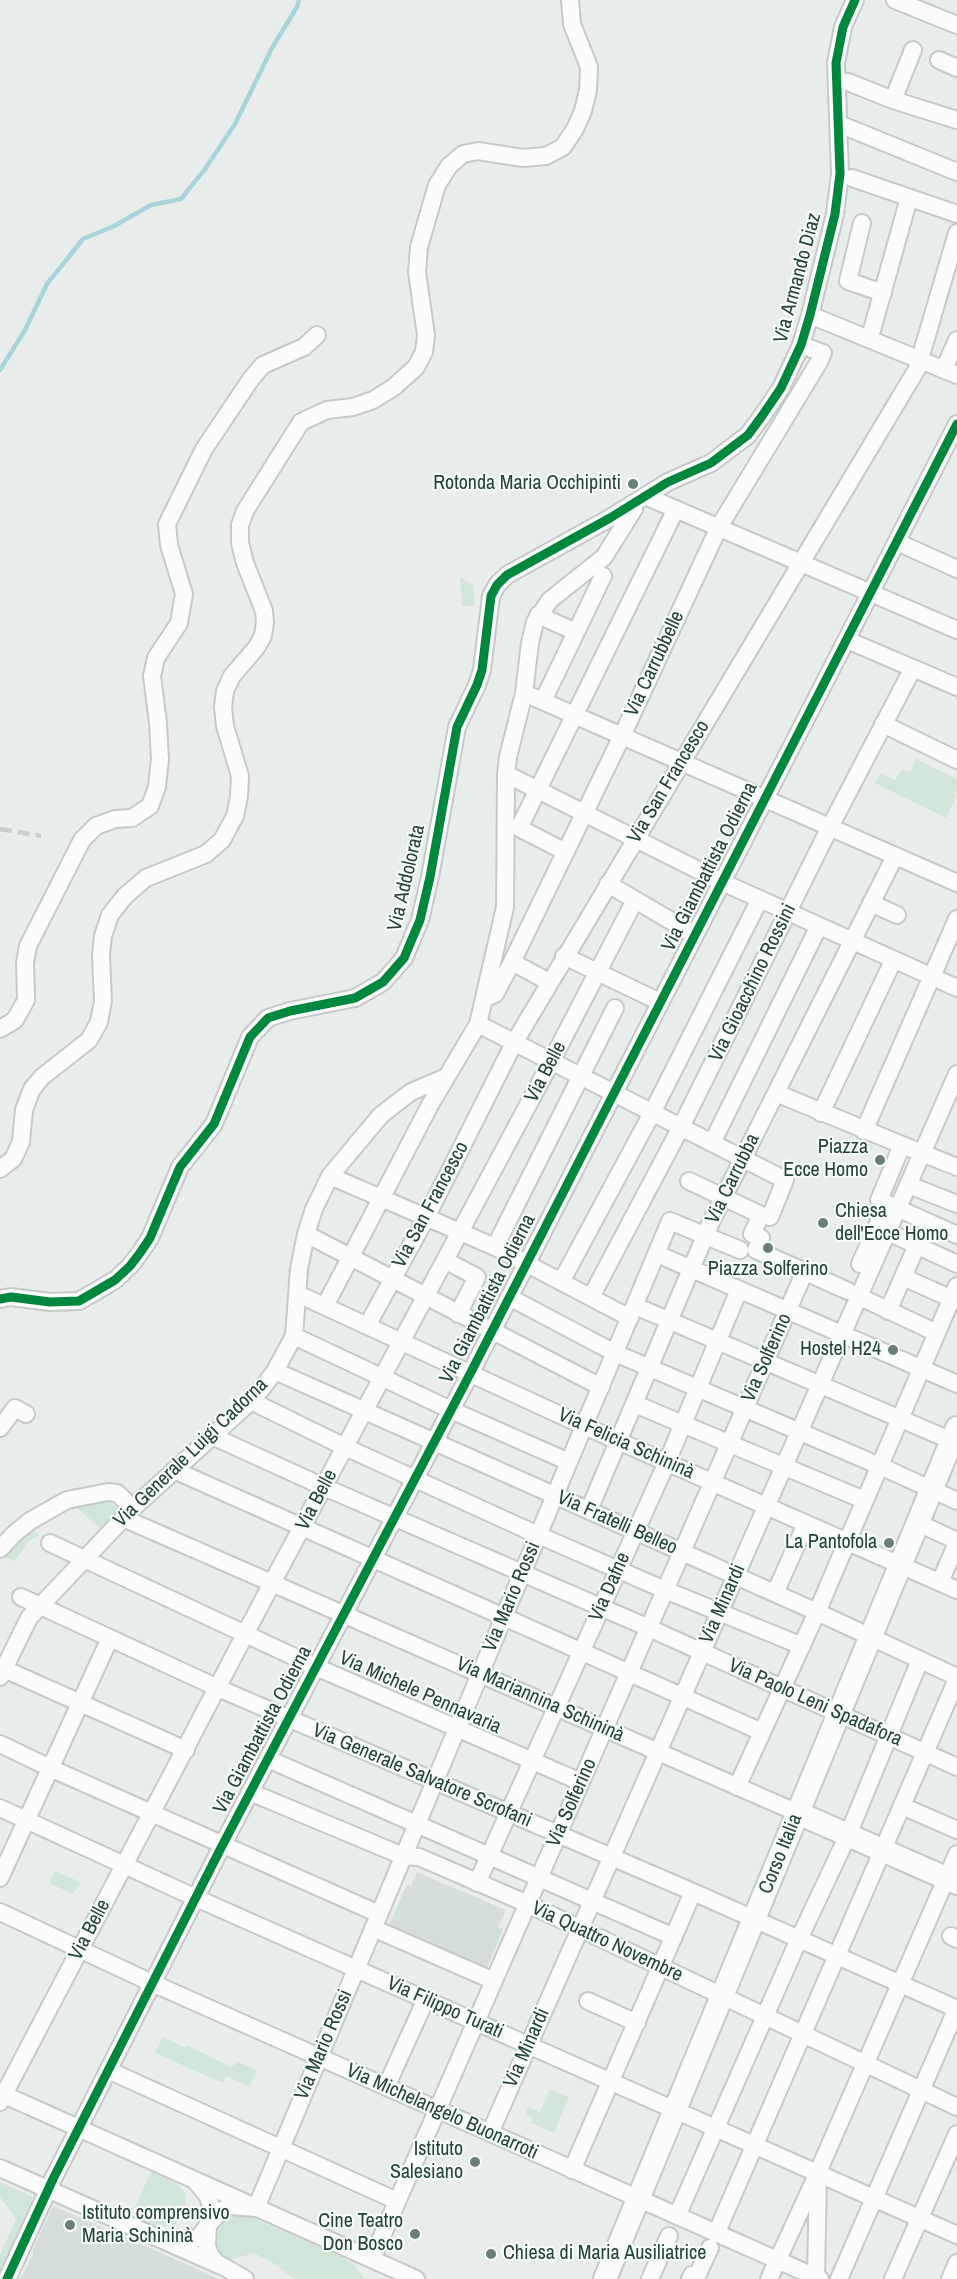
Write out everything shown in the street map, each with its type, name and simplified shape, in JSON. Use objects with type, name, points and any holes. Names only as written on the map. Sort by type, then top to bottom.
[{"type":"main road","name":"Corso Italia","points":[[605,2279],[955,1437]]},
{"type":"main road","name":"Via Mariannina Schininà","points":[[798,1814],[952,1881]]},
{"type":"street","points":[[0,1169],[13,1159],[21,1142],[24,1110],[32,1089],[42,1077],[89,1040],[99,1022],[103,1001],[101,956],[110,915],[124,896],[146,878],[206,854],[222,840],[234,816],[239,796],[240,776],[225,726],[223,707],[225,691],[232,676],[256,648],[263,636],[265,622],[264,611],[245,563],[240,543],[240,525],[245,512],[301,422],[327,410],[353,407],[373,400],[394,387],[416,366],[424,352],[426,335],[417,272],[419,247],[437,185],[448,166],[463,154],[478,151],[524,158],[546,156],[563,147],[575,129],[583,111],[588,90],[589,67],[572,24],[570,0]]},
{"type":"street","name":"Via Armando Diaz","points":[[639,500],[678,477],[711,463],[748,435],[781,388],[801,345],[834,214],[839,184],[836,63],[843,27],[855,0]]},
{"type":"street","points":[[895,0],[957,25]]},
{"type":"street","points":[[893,100],[913,50]]},
{"type":"street","points":[[939,60],[957,68]]},
{"type":"street","points":[[849,82],[957,122],[955,129],[957,129]]},
{"type":"street","points":[[839,124],[957,172]]},
{"type":"street","points":[[852,178],[957,214]]},
{"type":"street","points":[[872,330],[909,198]]},
{"type":"street","points":[[862,223],[848,281],[883,293]]},
{"type":"street","name":"Via San Francesco","points":[[367,1326],[426,1218],[514,1043],[549,982],[917,369],[957,233]]},
{"type":"street","points":[[810,315],[950,372],[957,340]]},
{"type":"street","points":[[0,1029],[15,1020],[26,1000],[25,963],[28,946],[82,840],[96,826],[115,819],[132,818],[150,806],[157,787],[160,759],[159,735],[152,676],[156,658],[179,623],[184,594],[169,545],[167,524],[204,448],[251,379],[263,365],[304,348],[317,335]]},
{"type":"street","name":"Via Carrubbelle","points":[[485,999],[495,994],[512,962],[585,814],[719,527],[819,362],[823,353],[801,345]]},
{"type":"street","name":"Via Giambattista Odierna","points":[[7,2279],[47,2190],[223,1844],[470,1374],[957,424]]},
{"type":"street","points":[[325,1306],[444,1078],[478,1024],[505,907],[506,774],[524,693],[530,643],[538,615],[550,600],[604,557],[639,500],[675,509],[957,630]]},
{"type":"street","name":"Via Addolorata","points":[[0,1299],[11,1297],[50,1302],[79,1301],[116,1280],[130,1266],[150,1238],[180,1167],[213,1124],[250,1037],[268,1018],[290,1011],[355,998],[383,982],[404,958],[420,920],[430,877],[457,727],[482,670],[491,596],[497,585],[507,575],[639,500]]},
{"type":"street","points":[[566,852],[519,828],[675,509]]},
{"type":"street","points":[[897,542],[957,569]]},
{"type":"street","points":[[543,701],[603,576]]},
{"type":"street","points":[[538,615],[576,632]]},
{"type":"street","points":[[848,640],[957,687]]},
{"type":"street","name":"Via Gioacchino Rossini","points":[[591,1297],[681,1127],[830,827],[913,668]]},
{"type":"street","points":[[524,693],[957,883]]},
{"type":"street","points":[[883,724],[957,760]]},
{"type":"street","points":[[506,774],[722,882],[957,988]]},
{"type":"street","name":"Via Carrubba","points":[[589,1510],[706,1234],[896,856]]},
{"type":"street","points":[[608,884],[695,935]]},
{"type":"street","points":[[561,1282],[652,1113],[760,899]]},
{"type":"street","name":"Via Belle","points":[[1,2096],[153,1813],[272,1583],[446,1261],[635,900]]},
{"type":"street","points":[[871,903],[897,915]]},
{"type":"street","points":[[865,1129],[957,919]]},
{"type":"street","points":[[712,1143],[819,926]]},
{"type":"street","points":[[564,956],[660,1002]]},
{"type":"street","points":[[828,1116],[893,961]]},
{"type":"street","points":[[512,962],[549,982]]},
{"type":"street","points":[[495,1247],[615,1008]]},
{"type":"street","points":[[478,1024],[785,1180],[761,1215],[753,1234],[761,1238],[756,1250],[803,1276],[854,1294],[937,1333]]},
{"type":"street","name":"Via Minardi","points":[[490,2133],[843,1334],[854,1294],[888,1232],[888,1204],[909,1185],[957,1074]]},
{"type":"street","name":"Via Generale Luigi Cadorna","points":[[2,1673],[29,1618],[128,1513],[251,1401],[275,1371],[294,1336],[306,1234],[314,1209],[330,1176],[381,1115],[411,1092],[444,1078]]},
{"type":"street","points":[[776,1093],[957,1167]]},
{"type":"street","points":[[904,1146],[879,1200],[957,1235]]},
{"type":"street","points":[[330,1176],[461,1231],[591,1297],[632,1312],[669,1320],[765,1362],[955,1437]]},
{"type":"street","points":[[689,1180],[763,1215]]},
{"type":"street","points":[[909,1185],[957,1204]]},
{"type":"street","points":[[860,1264],[888,1204]]},
{"type":"street","name":"Via Mario Rossi","points":[[256,2208],[670,1221],[740,1250]]},
{"type":"street","points":[[888,1232],[957,1264]]},
{"type":"street","points":[[306,1234],[350,1259],[392,1278],[601,1387]]},
{"type":"street","points":[[888,1311],[917,1245]]},
{"type":"street","points":[[657,1254],[957,1384]]},
{"type":"street","points":[[446,1261],[477,1277],[458,1314]]},
{"type":"street","name":"Via Solferino","points":[[372,2259],[803,1276]]},
{"type":"street","points":[[737,1787],[817,1612],[954,1293],[903,1277]]},
{"type":"street","name":"Via Dafne","points":[[477,1883],[667,1462],[739,1290]]},
{"type":"street","name":"Via Felicia Schininà","points":[[298,1294],[584,1426],[957,1590]]},
{"type":"street","points":[[509,1297],[615,1353],[957,1501]]},
{"type":"street","points":[[294,1336],[451,1410],[569,1462]]},
{"type":"street","name":"Via Fratelli Belleo","points":[[275,1371],[775,1593],[957,1678]]},
{"type":"street","points":[[251,1401],[345,1447],[538,1535],[802,1646]]},
{"type":"street","points":[[634,1404],[730,1442],[864,1500]]},
{"type":"street","points":[[0,1428],[15,1408],[26,1414]]},
{"type":"street","name":"Via Paolo Leni Spadafora","points":[[212,1436],[649,1628],[957,1767]]},
{"type":"street","points":[[174,1470],[681,1698],[762,1732]]},
{"type":"street","name":"Via Mariannina Schininà","points":[[0,1550],[30,1521],[67,1500],[112,1492],[128,1513],[272,1583],[798,1814]]},
{"type":"street","points":[[918,1523],[957,1542],[940,1582]]},
{"type":"street","points":[[775,1593],[806,1524]]},
{"type":"street","name":"Via Michele Pennavaria","points":[[50,1544],[316,1667],[581,1782]]},
{"type":"street","name":"Via Generale Salvatore Scrofani","points":[[21,1597],[218,1688],[957,2008]]},
{"type":"street","points":[[0,1878],[110,1638]]},
{"type":"street","points":[[677,2217],[799,1939],[848,1835],[920,1660]]},
{"type":"street","points":[[2,1673],[186,1750]]},
{"type":"street","points":[[690,2279],[692,2275],[697,2276],[713,2241],[957,1678]]},
{"type":"street","points":[[0,1744],[223,1844],[494,1981]]},
{"type":"street","points":[[268,1760],[674,1937]]},
{"type":"street","name":"Via Quattro Novembre","points":[[250,1792],[404,1856],[419,1857],[528,1904],[957,2107]]},
{"type":"street","points":[[902,1806],[957,1830]]},
{"type":"street","name":"Via Filippo Turati","points":[[0,1808],[196,1898],[957,2235]]},
{"type":"street","points":[[769,2279],[900,1984],[952,1881],[957,1854]]},
{"type":"street","points":[[572,2170],[693,1892]]},
{"type":"street","name":"Via Michelangelo Buonarroti","points":[[0,1912],[152,1983],[638,2199],[677,2217],[713,2241],[777,2261],[817,2278]]},
{"type":"street","points":[[386,2087],[426,1999]]},
{"type":"street","points":[[588,2001],[637,2023]]},
{"type":"street","points":[[839,2279],[957,2008]]},
{"type":"street","points":[[108,2070],[397,2201]]},
{"type":"street","points":[[1,2096],[416,2279]]},
{"type":"street","points":[[893,2279],[957,2134]]},
{"type":"street","points":[[0,2168],[245,2279]]},
{"type":"street","points":[[817,2278],[818,2172]]},
{"type":"street","points":[[194,2180],[208,2196],[211,2207],[206,2235],[210,2255],[226,2269]]},
{"type":"street","points":[[158,2239],[177,2243],[189,2242],[199,2237],[214,2216],[231,2206],[256,2208]]},
{"type":"street","points":[[650,2279],[669,2236]]},
{"type":"street","points":[[372,2259],[386,2279]]},
{"type":"street","points":[[950,2279],[957,2263]]},
{"type":"shaded area","points":[[417,1872],[506,1910],[498,1927],[503,1929],[486,1970],[388,1928],[407,1884],[411,1886]]},
{"type":"shaded area","name":"Istituto comprensivo Maria Schininà","points":[[53,2206],[219,2279],[20,2279],[33,2256],[33,2249]]},
{"type":"green space","points":[[460,577],[473,585],[475,606],[462,606]]},
{"type":"green space","points":[[916,759],[957,779],[957,794],[946,818],[875,783],[881,773],[895,780],[902,769],[910,773]]},
{"type":"green space","points":[[107,1499],[121,1512],[103,1531],[75,1506]]},
{"type":"green space","points":[[38,1525],[34,1531],[39,1535],[29,1541],[15,1561],[4,1557],[14,1543]]},
{"type":"green space","points":[[55,1871],[80,1882],[73,1894],[49,1883]]},
{"type":"green space","points":[[163,2037],[186,2048],[187,2045],[231,2067],[238,2062],[257,2070],[249,2087],[226,2076],[223,2083],[155,2053]]},
{"type":"green space","points":[[550,2089],[569,2097],[554,2133],[531,2123],[533,2118],[525,2114],[528,2107],[540,2112]]},
{"type":"green space","points":[[151,2172],[176,2183],[185,2193],[186,2208],[181,2219],[173,2225],[161,2227],[143,2221],[139,2209],[135,2207]]},
{"type":"green space","points":[[0,2182],[33,2197],[0,2270],[0,2255],[16,2219],[0,2197]]},
{"type":"green space","points":[[241,2213],[338,2255],[353,2264],[365,2279],[294,2279],[275,2264],[254,2253],[230,2260],[218,2247],[218,2231],[225,2220]]},
{"type":"waterway","points":[[0,370],[25,330],[47,284],[83,239],[114,226],[151,205],[181,199],[205,169],[235,124],[272,48],[299,0]]},
{"type":"railway","points":[[0,829],[41,836]]},
{"type":"cycle path","points":[[0,1299],[11,1297],[50,1302],[79,1301],[115,1280],[130,1266],[150,1238],[180,1167],[214,1124],[250,1037],[268,1018],[290,1011],[355,998],[383,982],[404,958],[420,920],[457,727],[482,670],[491,596],[497,585],[507,575],[610,518],[668,482],[711,463],[748,435],[781,388],[801,345],[835,214],[840,174],[836,63],[843,27],[855,0]]},
{"type":"cycle path","points":[[7,2279],[53,2179],[223,1844],[470,1374],[957,424]]},
{"type":"place","name":"Rotonda Maria Occhipinti","points":[[633,484]]},
{"type":"place","name":"Piazza Ecce Homo","points":[[880,1160]]},
{"type":"place","name":"Chiesa dell'Ecce Homo","points":[[823,1223]]},
{"type":"place","name":"Piazza Solferino","points":[[768,1248]]},
{"type":"place","name":"Hostel H24","points":[[893,1350]]},
{"type":"place","name":"La Pantofola","points":[[889,1543]]},
{"type":"place","name":"Istituto Salesiano","points":[[475,2162]]},
{"type":"place","name":"Istituto comprensivo Maria Schininà","points":[[70,2225]]},
{"type":"place","name":"Cine Teatro Don Bosco","points":[[415,2234]]},
{"type":"place","name":"Chiesa di Maria Ausiliatrice","points":[[491,2254]]}]
